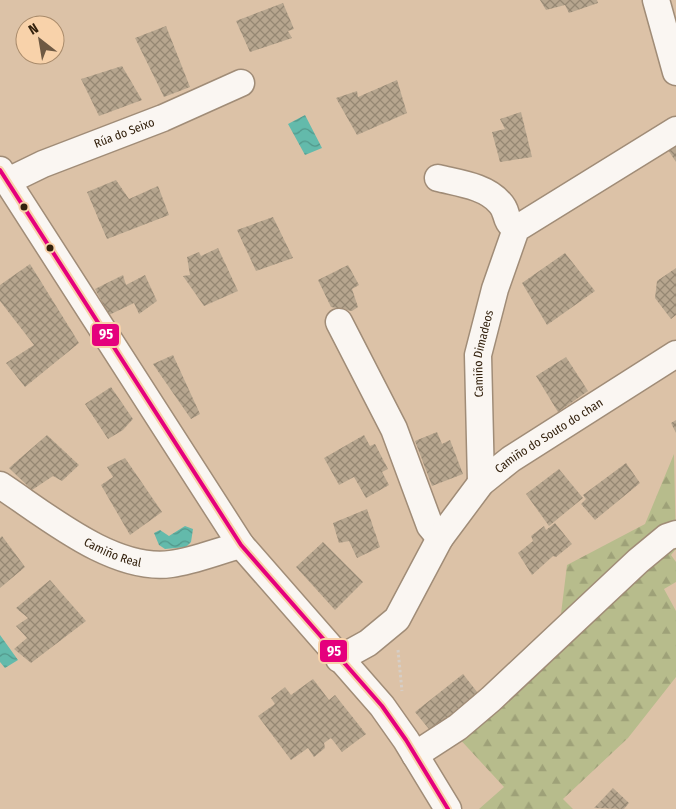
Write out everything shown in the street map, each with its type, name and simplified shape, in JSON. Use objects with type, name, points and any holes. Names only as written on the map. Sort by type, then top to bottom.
[{"type":"street","points":[[656,0],[676,72]]},
{"type":"street","name":"Rúa do Seixo","points":[[241,83],[163,118],[43,164],[4,176],[241,545],[338,659],[382,706],[448,809]]},
{"type":"street","points":[[438,178],[489,193],[502,204],[508,223],[516,230],[676,130]]},
{"type":"street","name":"Camiño Dimadeos","points":[[481,483],[478,355],[495,289],[516,230]]},
{"type":"street","points":[[339,322],[394,429],[430,526],[440,538]]},
{"type":"street","name":"Camiño do Souto do chan","points":[[338,659],[368,643],[397,619],[440,538],[481,483],[511,459],[676,354]]},
{"type":"street","name":"Camiño Real","points":[[0,485],[88,542],[117,556],[148,564],[170,564],[241,545]]},
{"type":"street","points":[[415,755],[458,728],[638,560],[667,537],[676,534]]},
{"type":"path","points":[[397,619],[398,659],[403,697]]},
{"type":"green space","points":[[674,454],[676,549],[671,555],[676,562],[676,582],[664,589],[676,611],[676,677],[628,738],[563,799],[573,809],[479,809],[504,787],[456,735],[560,622],[567,565],[645,524]]},
{"type":"water","points":[[305,115],[322,148],[305,155],[288,124]]},
{"type":"water","points":[[185,526],[193,529],[191,542],[186,547],[165,549],[159,545],[154,533],[160,530],[169,536]]},
{"type":"water","points":[[0,635],[18,660],[5,668],[0,662]]},
{"type":"building","points":[[540,0],[597,0],[598,3],[569,13],[565,5],[546,10]]},
{"type":"building","points":[[283,3],[294,29],[288,31],[292,38],[250,52],[236,21]]},
{"type":"building","points":[[166,26],[190,87],[164,97],[135,38]]},
{"type":"building","points":[[122,66],[142,100],[99,116],[81,79]]},
{"type":"building","points":[[397,80],[407,113],[357,135],[336,98],[357,91],[358,97]]},
{"type":"building","points":[[521,112],[532,157],[500,162],[492,132],[505,129],[500,119]]},
{"type":"building","points":[[676,139],[676,162],[666,147]]},
{"type":"building","points":[[116,180],[129,199],[158,186],[169,215],[107,239],[87,192]]},
{"type":"building","points":[[273,217],[293,258],[256,271],[237,230]]},
{"type":"building","points":[[218,248],[238,291],[204,306],[183,276],[190,275],[187,257],[199,252],[201,256]]},
{"type":"building","points":[[565,253],[595,291],[547,325],[522,283]]},
{"type":"building","points":[[30,264],[79,343],[25,387],[6,363],[34,345],[0,301],[0,285]]},
{"type":"building","points":[[348,265],[359,285],[352,289],[358,307],[352,311],[331,307],[318,280]]},
{"type":"building","points":[[676,268],[676,315],[671,319],[655,298],[657,281]]},
{"type":"building","points":[[123,275],[126,285],[145,275],[157,301],[139,314],[134,303],[109,315],[95,289]]},
{"type":"building","points":[[173,355],[200,414],[191,419],[153,364]]},
{"type":"building","points":[[566,357],[588,391],[558,412],[536,376]]},
{"type":"building","points":[[111,387],[133,419],[123,430],[108,439],[85,404]]},
{"type":"building","points":[[676,420],[676,433],[671,423]]},
{"type":"building","points":[[437,432],[442,444],[450,440],[463,474],[432,486],[415,441]]},
{"type":"building","points":[[47,435],[79,465],[62,481],[53,476],[32,490],[9,468]]},
{"type":"building","points":[[364,435],[370,446],[375,444],[388,469],[382,472],[389,485],[366,498],[354,477],[339,485],[324,458]]},
{"type":"building","points":[[125,458],[162,512],[130,535],[101,485],[113,477],[107,467]]},
{"type":"building","points":[[626,463],[640,483],[595,520],[581,504],[586,499],[583,495]]},
{"type":"building","points":[[559,469],[583,498],[549,526],[526,494]]},
{"type":"building","points":[[367,509],[380,547],[357,558],[349,541],[339,543],[333,523]]},
{"type":"building","points":[[555,523],[572,544],[556,557],[553,556],[532,575],[518,553],[533,541],[531,536],[544,526],[546,530]]},
{"type":"building","points":[[2,536],[25,567],[0,588],[0,538]]},
{"type":"building","points":[[323,542],[363,582],[335,610],[296,567]]},
{"type":"building","points":[[50,580],[86,621],[31,663],[14,649],[27,638],[16,626],[28,618],[16,608]]},
{"type":"building","points":[[463,674],[485,702],[438,740],[415,712]]},
{"type":"building","points":[[313,679],[329,700],[335,695],[366,734],[342,752],[331,738],[324,743],[325,748],[314,757],[308,748],[291,760],[258,716],[275,704],[271,698],[285,687],[291,695]]},
{"type":"building","points":[[613,788],[629,803],[624,809],[594,808]]},
{"type":"transit line","name":"95","points":[[0,170],[241,545],[382,706],[406,740],[448,809]]}]
